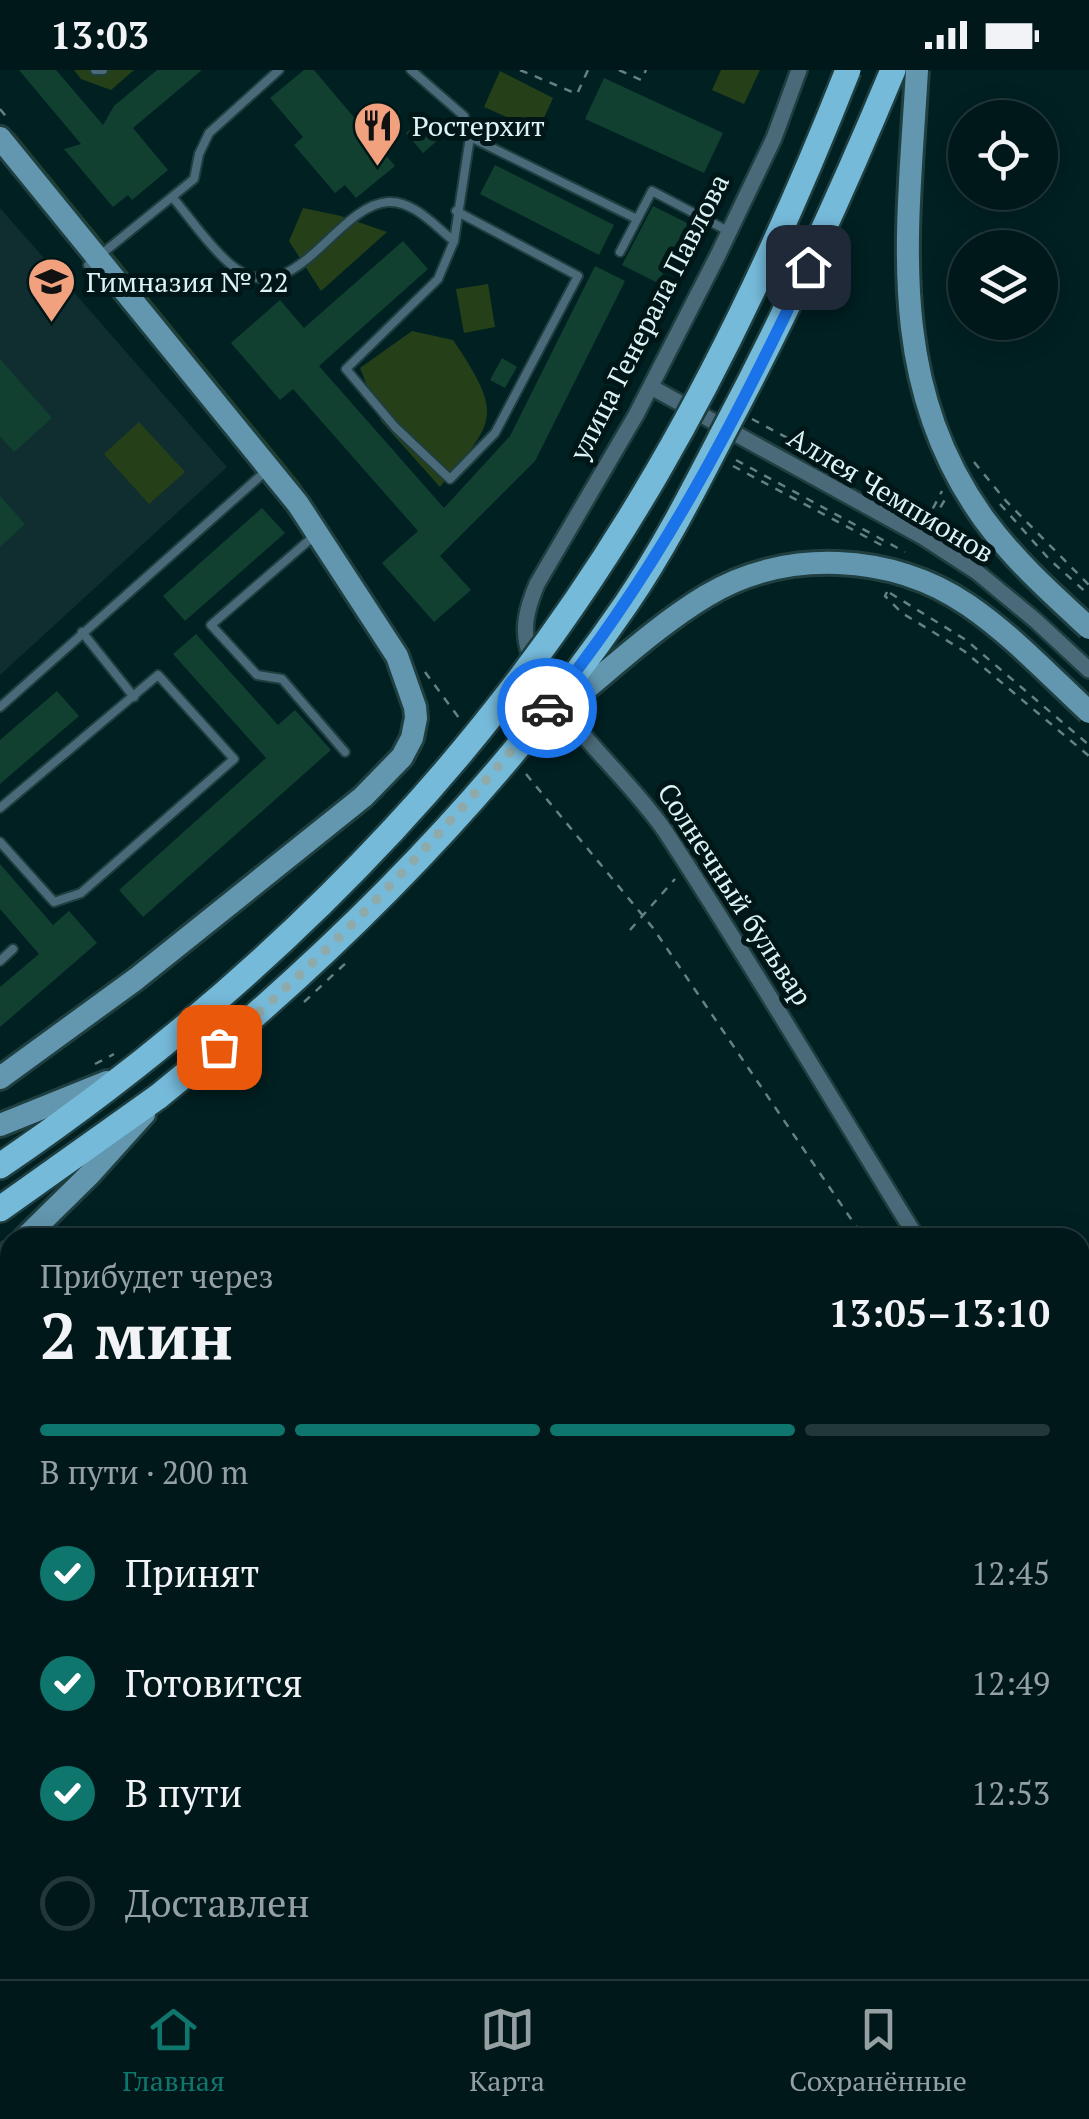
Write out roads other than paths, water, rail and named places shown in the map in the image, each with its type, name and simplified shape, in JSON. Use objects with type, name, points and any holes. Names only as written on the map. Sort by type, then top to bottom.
[{"type":"main road","points":[[0,1166],[129,1073],[221,998],[356,869],[482,730],[558,630],[649,489],[740,322],[848,70]]},
{"type":"main road","points":[[0,1209],[159,1096],[267,1006],[350,930],[524,736],[618,616],[674,526],[778,330],[893,70]]},
{"type":"main road","points":[[918,70],[908,290],[914,357],[926,402],[952,467],[983,517],[1033,576],[1089,628]]},
{"type":"main road","points":[[0,138],[92,262],[269,468],[318,533],[396,656],[416,718],[402,757],[363,797],[136,979],[0,1078]]},
{"type":"main road","points":[[524,736],[706,596],[752,576],[818,563],[886,569],[956,597],[1002,632],[1089,712]]},
{"type":"main road","points":[[0,1125],[129,1073]]},
{"type":"main road","points":[[35,1228],[90,1174],[159,1096]]},
{"type":"street","name":"улица Генерала Павлова","points":[[537,584],[650,387],[774,138],[799,70]]},
{"type":"street","name":"Аллея Чемпионов","points":[[650,387],[923,537],[992,584],[1089,670]]},
{"type":"street","name":"Солнечный бульвар","points":[[537,584],[524,627],[530,655],[581,730],[662,827],[912,1228]]},
{"type":"lane","points":[[95,70],[103,70]]},
{"type":"lane","points":[[92,262],[194,180],[209,132],[279,70]]},
{"type":"lane","points":[[410,70],[464,116],[470,137],[456,212],[454,241],[438,278],[346,368],[394,426],[450,479],[496,433],[578,276],[456,212]]},
{"type":"lane","points":[[470,137],[637,219]]},
{"type":"lane","points":[[620,252],[652,191],[729,231]]},
{"type":"lane","points":[[173,198],[229,264],[247,275],[272,278],[294,269],[371,206],[390,201],[407,205],[454,241]]},
{"type":"lane","points":[[0,707],[269,468]]},
{"type":"lane","points":[[318,533],[211,625],[258,675],[282,678],[345,752]]},
{"type":"lane","points":[[82,632],[134,696]]},
{"type":"lane","points":[[0,808],[158,675],[234,759],[82,893],[54,902],[0,842]]},
{"type":"lane","points":[[0,961],[13,949]]},
{"type":"place","name":"Ростерхит","points":[[377,168]]},
{"type":"place","name":"Гимназия № 22","points":[[51,324]]}]
